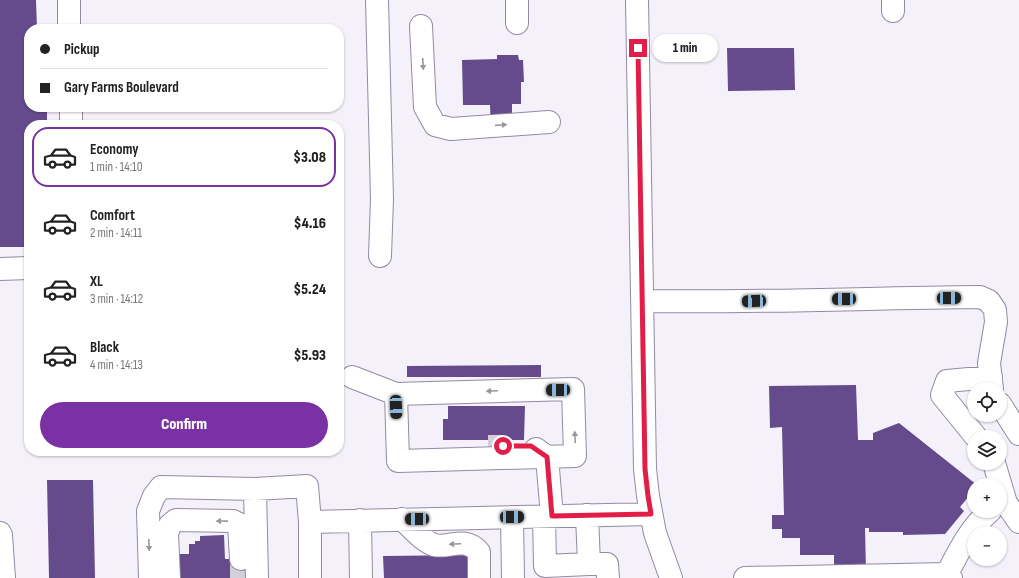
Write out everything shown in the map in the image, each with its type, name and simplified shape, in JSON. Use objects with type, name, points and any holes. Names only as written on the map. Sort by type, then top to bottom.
[{"type":"street","points":[[69,0],[69,24]]},
{"type":"street","points":[[377,0],[382,199],[380,256]]},
{"type":"street","points":[[517,0],[517,23]]},
{"type":"street","points":[[637,0],[645,469],[648,496],[655,533],[671,578]]},
{"type":"street","points":[[421,26],[425,107],[435,125],[451,129],[549,122]]},
{"type":"street","points":[[0,269],[24,268]]},
{"type":"street","points":[[642,301],[710,303],[783,300],[980,297],[989,301],[995,310],[996,322],[989,363],[991,382]]},
{"type":"street","points":[[352,377],[406,394],[573,389],[575,456],[398,461],[406,394]]},
{"type":"street","points":[[969,382],[947,381],[942,395],[970,430]]},
{"type":"street","points":[[406,394],[409,410],[408,435],[410,442],[417,446],[531,446],[547,457]]},
{"type":"street","points":[[1007,415],[1019,434]]},
{"type":"street","points":[[547,457],[548,516],[545,566],[607,564],[608,578]]},
{"type":"street","points":[[150,578],[148,511],[154,496],[161,487],[255,489],[307,486],[310,522],[310,578]]},
{"type":"street","points":[[255,489],[257,578]]},
{"type":"street","points":[[148,511],[170,525]]},
{"type":"street","points":[[1007,512],[1019,522]]},
{"type":"street","points":[[310,522],[651,514]]},
{"type":"street","points":[[588,515],[588,564]]},
{"type":"street","points":[[512,517],[513,578]]},
{"type":"street","points":[[745,578],[949,576],[964,542],[982,518]]},
{"type":"street","points":[[402,519],[427,541],[436,545],[462,543],[474,546],[479,552],[479,569]]},
{"type":"street","points":[[169,578],[167,534],[170,525],[176,520],[233,521],[239,524],[241,559]]},
{"type":"street","points":[[360,520],[361,578]]},
{"type":"street","points":[[0,533],[4,578]]},
{"type":"street","points":[[479,569],[491,558],[512,550]]},
{"type":"building","points":[[0,0],[36,0],[37,24],[24,24],[24,112],[47,112],[47,120],[24,120],[24,247],[0,247]]},
{"type":"building","points":[[727,48],[794,48],[795,90],[728,91]]},
{"type":"building","points":[[497,55],[518,55],[519,60],[523,60],[524,82],[521,82],[521,104],[512,104],[512,132],[491,132],[490,105],[463,105],[462,60],[497,59]]},
{"type":"building","points":[[541,365],[541,377],[407,377],[407,366]]},
{"type":"building","points":[[856,385],[858,440],[873,440],[873,433],[899,423],[968,478],[967,498],[960,507],[964,511],[945,534],[903,535],[903,532],[869,532],[869,528],[865,528],[866,571],[834,571],[834,555],[800,555],[800,538],[782,538],[782,529],[772,529],[772,515],[784,515],[782,427],[770,428],[769,386]]},
{"type":"building","points":[[448,406],[525,406],[524,440],[443,440],[443,419],[448,419]]},
{"type":"building","points":[[47,480],[93,480],[95,578],[49,578]]},
{"type":"building","points":[[224,535],[225,559],[247,559],[247,578],[177,578],[177,554],[189,554],[189,544],[195,544],[195,541],[200,541],[200,536]]},
{"type":"building","points":[[472,555],[473,578],[384,578],[383,556]]},
{"type":"tunnel","points":[[488,446],[503,446]]},
{"type":"tunnel","points":[[241,559],[241,578]]},
{"type":"route","points":[[503,446],[531,446],[547,457],[552,516],[651,514],[645,469],[638,48]]}]
